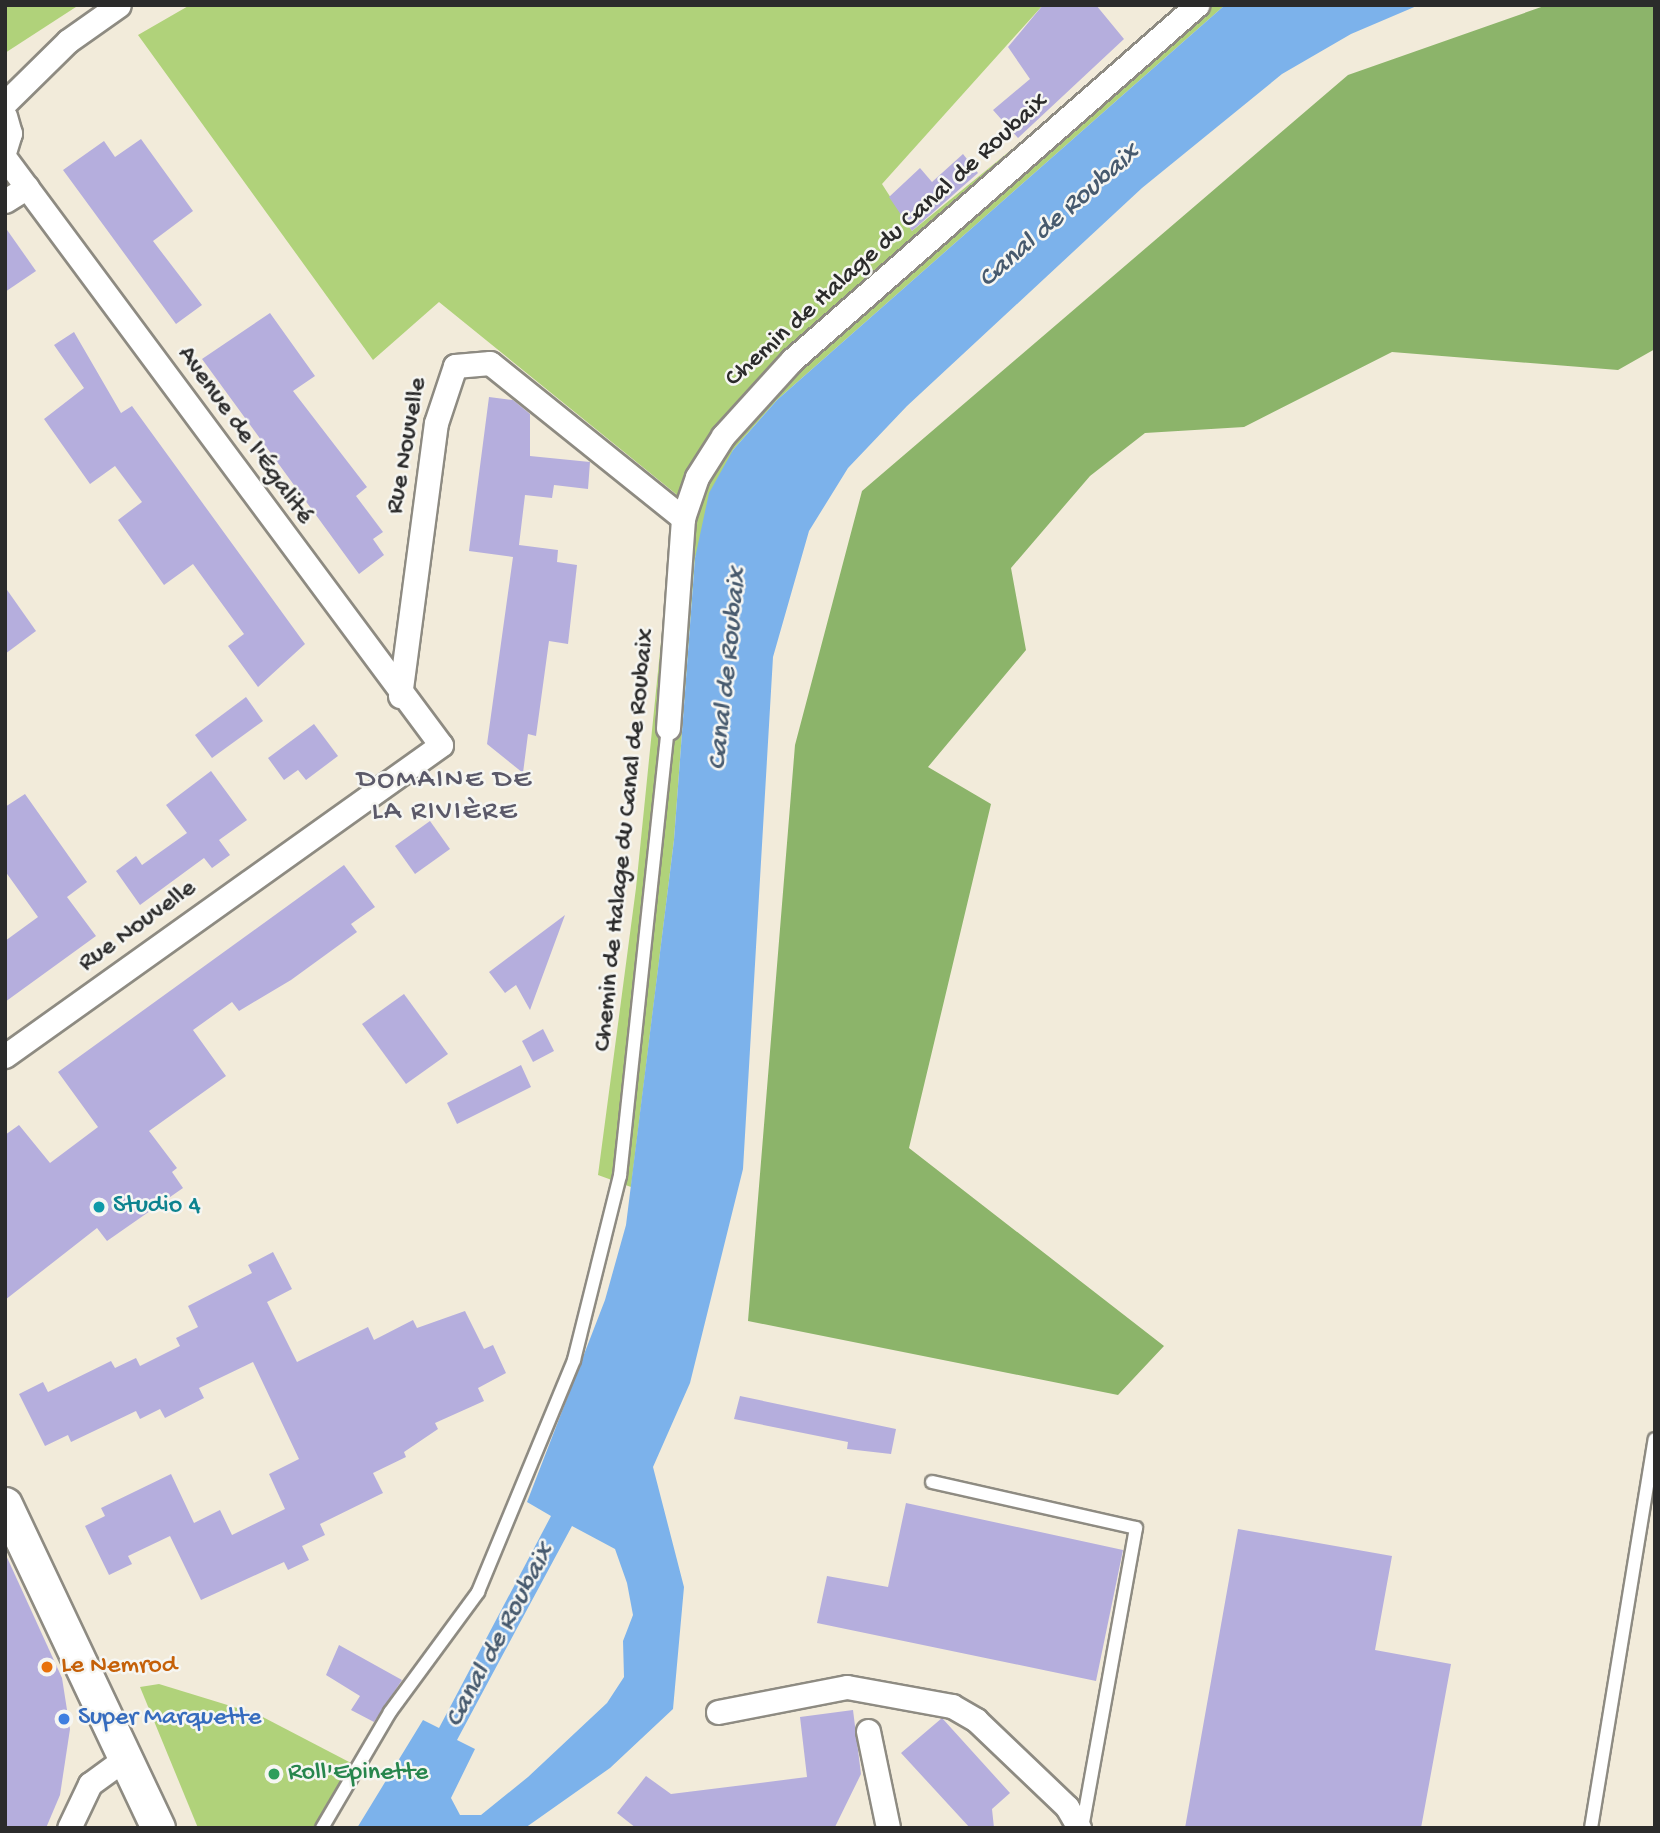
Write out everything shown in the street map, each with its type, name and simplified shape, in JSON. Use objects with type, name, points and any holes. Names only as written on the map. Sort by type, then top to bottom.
[{"type":"main road","points":[[5,1504],[127,1757],[158,1828]]},
{"type":"street","points":[[5,103],[68,41],[119,5]]},
{"type":"street","name":"Chemin de Halage du Canal de Roubaix","points":[[668,728],[683,518],[696,477],[766,385],[1197,5]]},
{"type":"street","points":[[5,116],[10,133],[5,149]]},
{"type":"street","name":"Avenue de l'Égalité","points":[[5,158],[400,696],[441,745]]},
{"type":"street","points":[[5,201],[27,187]]},
{"type":"street","name":"Rue Nouvelle","points":[[400,696],[436,423],[455,366],[489,363],[683,518]]},
{"type":"street","name":"Rue Nouvelle","points":[[5,1056],[441,745]]},
{"type":"street","points":[[718,1712],[847,1687],[952,1706],[976,1720],[1067,1807],[1080,1828]]},
{"type":"street","points":[[868,1731],[888,1828]]},
{"type":"street","points":[[69,1828],[90,1784],[127,1757]]},
{"type":"lane","name":"Chemin de Halage du Canal de Roubaix","points":[[322,1828],[390,1712],[478,1592],[573,1360],[620,1176],[668,728]]},
{"type":"lane","points":[[1591,1828],[1655,1439]]},
{"type":"lane","points":[[932,1482],[1136,1528],[1080,1828]]},
{"type":"green space","points":[[5,5],[79,5],[5,53]]},
{"type":"green space","points":[[190,5],[1043,5],[882,184],[912,231],[1188,5],[1225,5],[777,400],[733,450],[695,558],[674,840],[631,1187],[598,1175],[636,888],[676,494],[439,302],[373,360],[138,35]]},
{"type":"green space","points":[[1547,5],[1655,5],[1655,349],[1618,370],[1392,352],[1244,427],[1145,433],[1090,476],[1011,568],[1026,650],[928,767],[991,804],[909,1148],[1164,1346],[1118,1395],[748,1321],[795,745],[862,491],[1348,75]]},
{"type":"green space","points":[[159,1684],[257,1714],[353,1764],[321,1828],[198,1828],[140,1687]]},
{"type":"water","name":"Canal de Roubaix","points":[[1225,5],[1419,5],[1351,34],[1282,74],[1142,188],[907,406],[848,468],[809,531],[773,657],[743,1169],[690,1383],[653,1467],[684,1587],[673,1709],[610,1768],[525,1828],[357,1828],[423,1720],[439,1728],[551,1516],[527,1502],[605,1300],[626,1225],[674,840],[695,558],[709,493],[733,450],[777,400]],"holes":[[[572,1526],[615,1549],[627,1583],[633,1615],[623,1641],[624,1677],[607,1703],[528,1777],[481,1815],[460,1815],[451,1798],[475,1749],[457,1740]]]},
{"type":"building","points":[[1043,5],[1096,5],[1124,39],[1018,138],[993,110],[1030,79],[1008,47]]},
{"type":"building","points":[[141,139],[193,211],[153,241],[202,305],[176,324],[63,170],[104,141],[115,157]]},
{"type":"building","points":[[963,154],[978,173],[912,231],[889,197],[920,168],[932,182]]},
{"type":"building","points":[[5,227],[36,271],[5,292]]},
{"type":"building","points":[[270,313],[315,376],[293,391],[367,487],[356,496],[383,532],[373,539],[384,555],[359,574],[202,359]]},
{"type":"building","points":[[74,332],[121,413],[132,406],[305,644],[258,687],[228,646],[244,634],[193,564],[164,585],[118,520],[142,502],[115,466],[90,484],[44,419],[84,388],[54,345]]},
{"type":"building","points":[[489,397],[513,400],[530,414],[530,456],[590,462],[588,489],[554,485],[552,498],[525,495],[519,545],[558,550],[557,562],[577,565],[568,644],[549,641],[536,736],[528,734],[523,773],[487,744],[513,557],[469,551]]},
{"type":"building","points":[[5,587],[36,631],[5,654]]},
{"type":"building","points":[[246,697],[263,721],[212,758],[195,735]]},
{"type":"building","points":[[314,724],[338,756],[306,780],[298,770],[284,780],[268,758]]},
{"type":"building","points":[[211,771],[247,820],[219,840],[230,855],[212,868],[204,858],[140,905],[116,871],[136,856],[142,865],[187,833],[166,805]]},
{"type":"building","points":[[25,794],[87,882],[67,897],[96,936],[5,1002],[5,941],[38,917],[5,871],[5,807]]},
{"type":"building","points":[[430,821],[450,849],[415,874],[395,846]]},
{"type":"building","points":[[344,865],[375,907],[351,924],[357,932],[291,980],[239,1011],[232,1002],[193,1030],[226,1076],[149,1131],[177,1168],[172,1172],[183,1188],[107,1241],[97,1228],[5,1300],[5,1135],[19,1125],[50,1163],[98,1127],[58,1072]]},
{"type":"building","points":[[565,915],[530,1010],[516,985],[505,993],[489,972]]},
{"type":"building","points":[[404,994],[448,1054],[406,1084],[362,1024]]},
{"type":"building","points":[[543,1029],[554,1051],[533,1062],[522,1041]]},
{"type":"building","points":[[521,1065],[531,1087],[457,1124],[447,1103]]},
{"type":"building","points":[[273,1252],[292,1289],[267,1302],[297,1362],[368,1327],[374,1340],[413,1320],[417,1328],[465,1311],[484,1349],[493,1345],[506,1373],[478,1388],[484,1401],[435,1423],[438,1429],[404,1452],[406,1457],[373,1473],[383,1493],[320,1524],[325,1535],[302,1546],[309,1560],[288,1570],[284,1562],[201,1600],[170,1536],[128,1556],[132,1564],[109,1575],[85,1526],[105,1516],[101,1508],[171,1474],[194,1523],[220,1510],[232,1535],[285,1509],[269,1474],[299,1459],[253,1362],[199,1388],[204,1398],[165,1418],[160,1409],[140,1419],[136,1411],[71,1442],[68,1435],[45,1446],[19,1394],[43,1382],[48,1392],[111,1361],[115,1368],[136,1358],[140,1366],[180,1346],[176,1338],[198,1327],[188,1306],[252,1273],[248,1265]]},
{"type":"building","points":[[740,1396],[896,1429],[891,1454],[847,1449],[848,1442],[734,1419]]},
{"type":"building","points":[[906,1503],[1123,1550],[1096,1681],[817,1623],[827,1576],[888,1587]]},
{"type":"building","points":[[1238,1529],[1392,1556],[1375,1650],[1451,1664],[1421,1828],[1185,1828]]},
{"type":"building","points":[[5,1553],[62,1678],[70,1729],[60,1795],[46,1828],[5,1828]]},
{"type":"building","points":[[339,1645],[402,1680],[374,1722],[351,1710],[360,1696],[326,1675]]},
{"type":"building","points":[[853,1710],[861,1774],[835,1827],[636,1828],[617,1813],[646,1776],[671,1794],[807,1777],[800,1717]]},
{"type":"building","points":[[942,1718],[1010,1793],[992,1809],[994,1828],[970,1828],[901,1753]]},
{"type":"place","name":"Studio 4","points":[[99,1207]]},
{"type":"place","name":"Le Nemrod","points":[[47,1667]]},
{"type":"place","name":"Super Marquette","points":[[64,1719]]},
{"type":"place","name":"Roll'Epinette","points":[[274,1774]]},
{"type":"district","name":"DOMAINE DE LA RIVIÈRE","points":[[445,797]]}]
